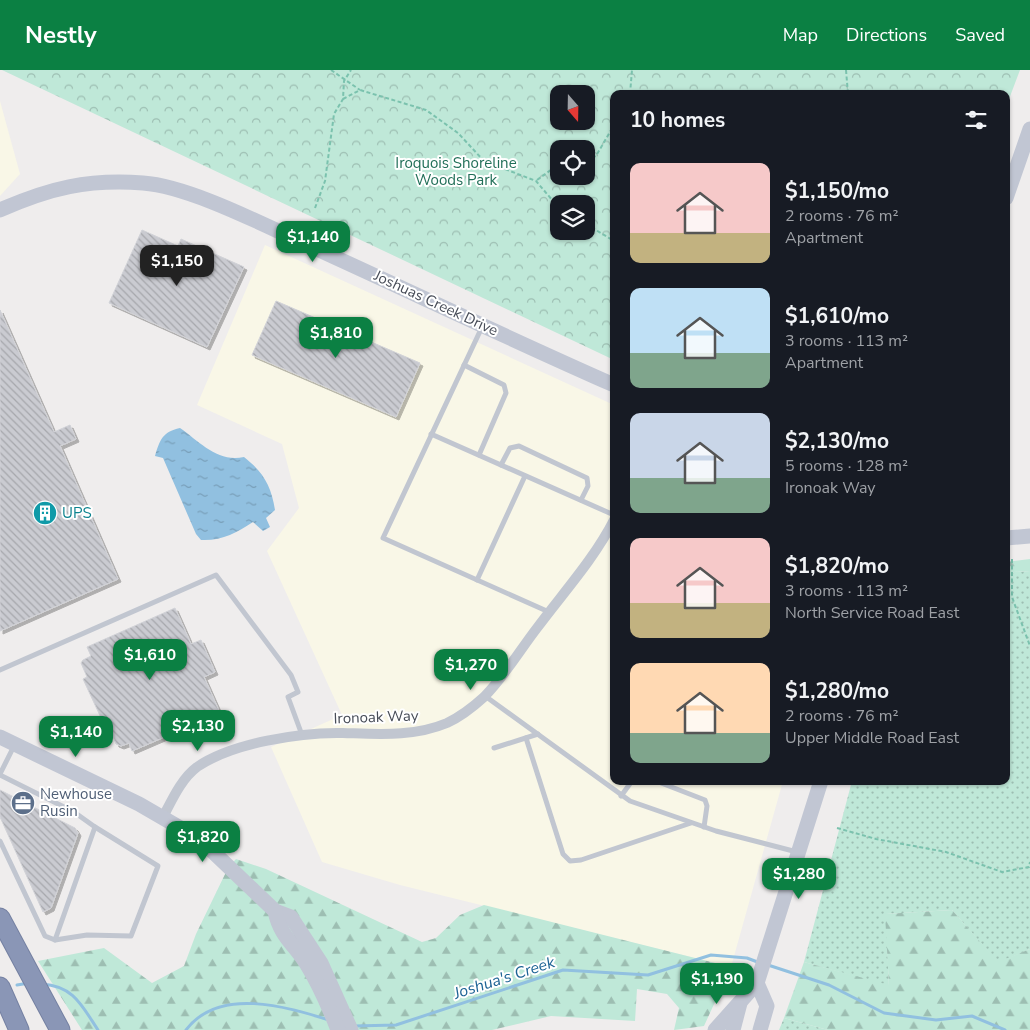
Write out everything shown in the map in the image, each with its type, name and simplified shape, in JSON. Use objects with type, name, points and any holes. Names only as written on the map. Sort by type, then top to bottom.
[{"type":"highway","points":[[0,918],[60,1030]]},
{"type":"highway","points":[[0,987],[19,1030]]},
{"type":"street","points":[[1010,186],[1030,129]]},
{"type":"street","name":"Joshuas Creek Drive","points":[[0,210],[39,193],[60,187],[102,182],[144,183],[166,187],[203,199],[277,230],[610,383]]},
{"type":"street","name":"Ironoak Way","points":[[163,817],[184,780],[196,768],[212,759],[247,746],[302,735],[414,732],[448,722],[468,710],[485,696],[588,560],[610,526]]},
{"type":"street","points":[[1010,538],[1030,536]]},
{"type":"street","points":[[0,737],[163,817],[210,848],[275,911],[291,917],[321,963],[338,1030]]},
{"type":"street","points":[[715,1030],[758,980],[820,785]]},
{"type":"street","points":[[758,980],[766,1006],[760,1030]]},
{"type":"street","points":[[328,990],[351,1030]]},
{"type":"street","points":[[733,1030],[741,999]]},
{"type":"lane","points":[[483,325],[383,538],[549,612]]},
{"type":"lane","points":[[464,365],[504,384],[506,388],[506,393],[478,455]]},
{"type":"lane","points":[[431,434],[610,512]]},
{"type":"lane","points":[[501,465],[510,448],[519,446],[587,478],[588,486],[581,500]]},
{"type":"lane","points":[[477,580],[526,476]]},
{"type":"lane","points":[[0,670],[216,575],[291,676],[298,692],[288,697],[302,735]]},
{"type":"lane","points":[[485,696],[621,796],[645,808],[704,827],[798,852]]},
{"type":"lane","points":[[494,748],[538,734]]},
{"type":"lane","points":[[526,738],[563,854],[570,861],[581,860],[692,823]]},
{"type":"lane","points":[[0,841],[45,936],[55,940],[87,935],[131,936],[158,866],[74,812],[0,775],[14,745]]},
{"type":"lane","points":[[621,796],[629,785]]},
{"type":"lane","points":[[666,785],[705,800],[707,806],[704,827]]},
{"type":"lane","points":[[55,940],[95,827]]},
{"type":"path","points":[[331,70],[344,81],[360,90],[426,110],[458,133],[484,160],[536,181],[550,197]]},
{"type":"path","points":[[315,208],[325,180],[334,114],[343,99],[344,81],[351,70]]},
{"type":"path","points":[[630,90],[632,70]]},
{"type":"path","points":[[846,70],[848,90]]},
{"type":"path","points":[[343,99],[360,90]]},
{"type":"path","points":[[595,156],[610,132]]},
{"type":"path","points":[[536,181],[550,171]]},
{"type":"path","points":[[595,229],[610,239]]},
{"type":"path","points":[[1012,559],[1012,597],[1030,646]]},
{"type":"path","points":[[837,828],[876,839],[946,852],[1002,872],[1029,868],[1030,862]]},
{"type":"shaded area","points":[[0,101],[20,174],[0,196]]},
{"type":"shaded area","points":[[265,245],[610,403],[610,785],[782,785],[731,967],[400,885],[322,862],[271,747],[342,715],[267,551],[299,508],[282,444],[197,405]]},
{"type":"green space","name":"Iroquois Shoreline Woods Park","points":[[2,70],[1020,70],[1010,96],[1010,90],[610,90],[610,358]]},
{"type":"green space","points":[[1030,559],[1030,571],[1014,572],[1010,577],[1010,562]]},
{"type":"green space","points":[[1030,571],[1030,949],[998,963],[952,910],[886,914],[889,986],[804,962],[851,785],[1010,785],[1010,577],[1014,572]]},
{"type":"green space","points":[[236,859],[266,869],[422,942],[436,938],[460,915],[484,905],[731,967],[704,1026],[674,1030],[679,1008],[667,994],[637,989],[635,1021],[551,1016],[492,1030],[82,1030],[38,961],[104,948],[152,983],[184,966],[196,934],[228,868]]},
{"type":"green space","points":[[952,910],[998,962],[1030,949],[1030,1030],[828,1030],[784,1018],[804,962],[889,985],[885,914]]},
{"type":"green space","points":[[784,1018],[828,1030],[779,1030]]},
{"type":"water","points":[[180,428],[210,450],[226,457],[244,457],[256,468],[265,480],[273,501],[275,510],[266,518],[270,527],[263,531],[253,522],[228,536],[201,540],[196,534],[163,458],[155,456],[158,445],[165,434]]},
{"type":"building","points":[[142,230],[178,246],[181,239],[244,267],[207,347],[109,303]]},
{"type":"building","points":[[276,301],[420,363],[396,417],[252,355]]},
{"type":"building","name":"UPS","points":[[0,310],[54,432],[70,425],[76,439],[60,446],[118,579],[0,631]]},
{"type":"building","points":[[175,608],[191,644],[201,640],[215,672],[204,677],[220,713],[132,751],[129,743],[121,746],[116,744],[111,731],[108,733],[83,679],[87,677],[81,663],[91,656],[87,647]]},
{"type":"building","points":[[0,790],[75,828],[78,833],[51,908],[43,912],[0,817]]},
{"type":"waterway","name":"Joshua's Creek","points":[[354,1026],[396,1025],[563,970],[648,975],[711,955],[747,958],[760,963]]},
{"type":"waterway","name":"Joshua's Creek","points":[[768,965],[829,985],[884,1013],[936,1020],[972,1016],[1005,1030]]},
{"type":"waterway","name":"Joshua's Creek","points":[[17,985],[29,983]]},
{"type":"waterway","name":"Joshua's Creek","points":[[42,984],[70,993],[82,1005],[98,1030]]},
{"type":"waterway","name":"Joshua's Creek","points":[[186,1030],[200,1016],[216,1008],[235,1004],[274,1006],[329,1020]]},
{"type":"place","name":"UPS","points":[[45,513]]},
{"type":"place","name":"Newhouse Rusin","points":[[23,803]]}]
